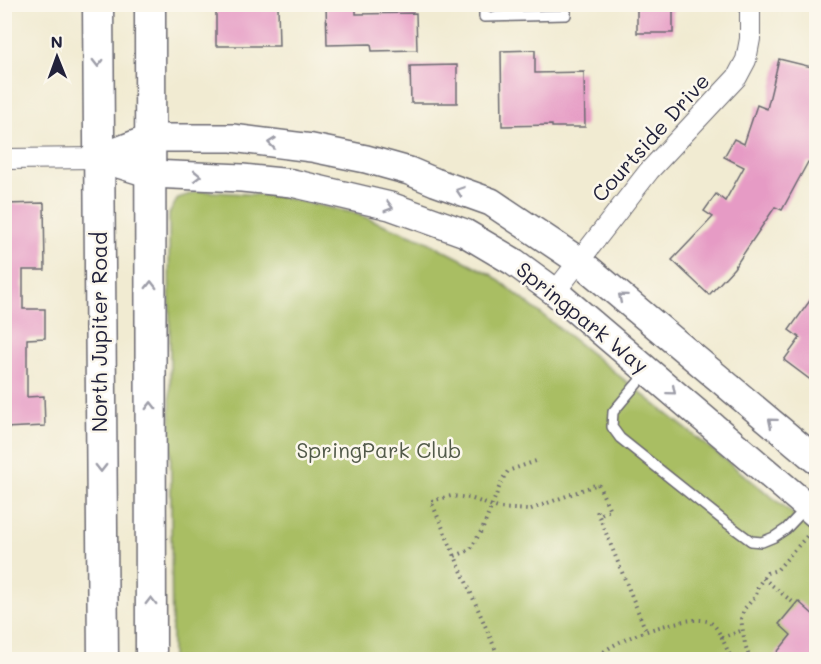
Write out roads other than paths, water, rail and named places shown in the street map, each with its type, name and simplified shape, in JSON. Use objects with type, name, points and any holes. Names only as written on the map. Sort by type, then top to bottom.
[{"type":"main road","name":"North Jupiter Road","points":[[98,4],[103,660]]},
{"type":"main road","points":[[150,4],[151,660]]},
{"type":"street","name":"Courtside Drive","points":[[555,292],[649,171],[737,77],[746,60],[750,39],[750,4]]},
{"type":"street","name":"Springpark Way","points":[[99,158],[151,138],[232,138],[312,148],[366,159],[409,171],[491,202],[579,261],[816,460]]},
{"type":"street","name":"Springpark Way","points":[[4,159],[99,158],[151,174],[242,178],[292,183],[390,206],[465,232],[514,262],[555,292],[812,513]]},
{"type":"lane","points":[[484,4],[484,17],[566,15],[566,4]]},
{"type":"lane","points":[[648,371],[613,412],[612,427],[620,438],[751,541],[762,542],[774,537],[812,513]]},
{"type":"park label","name":"SpringPark Club","points":[[379,451]]}]
